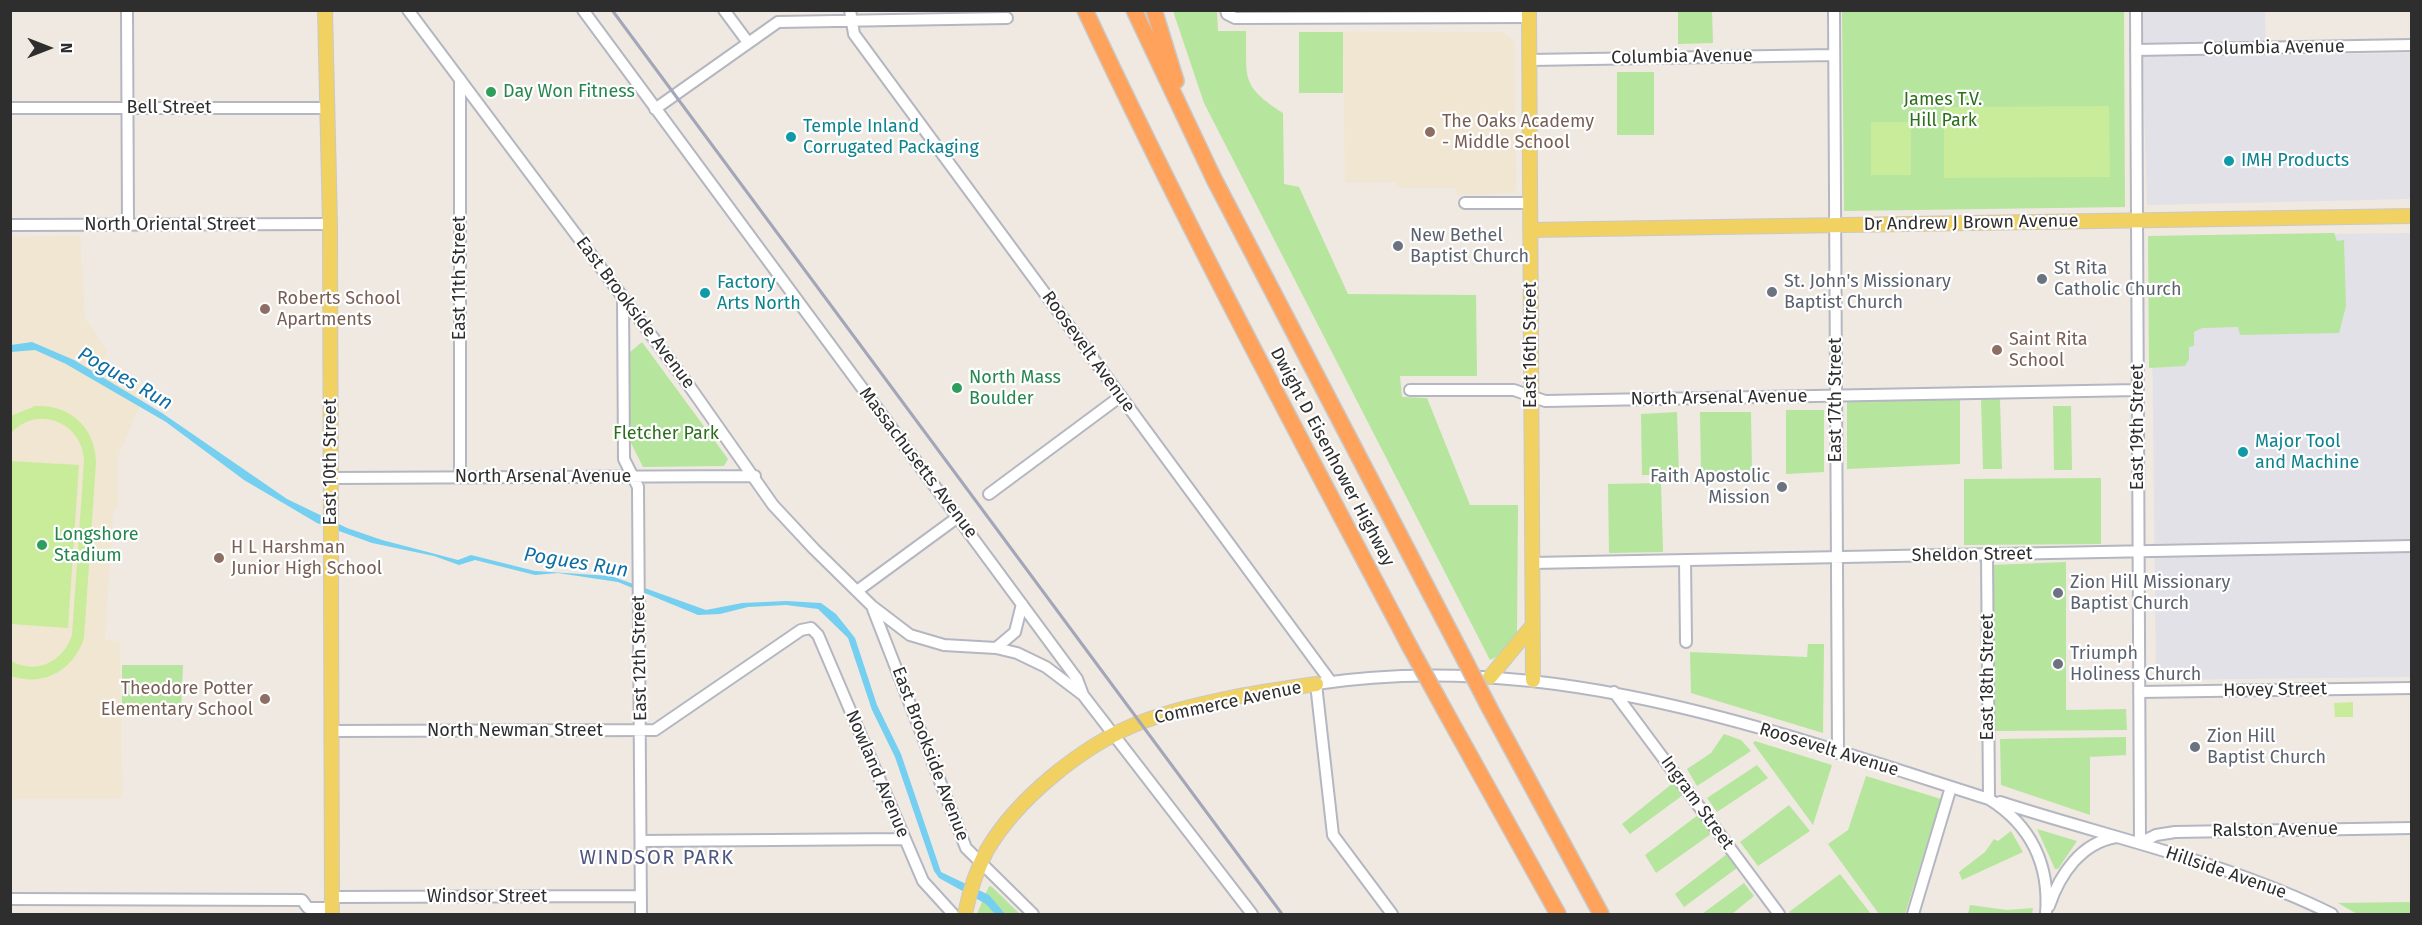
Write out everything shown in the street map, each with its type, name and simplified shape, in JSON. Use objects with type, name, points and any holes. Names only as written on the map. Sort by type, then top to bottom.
[{"type":"highway","name":"Dwight D Eisenhower Highway","points":[[1085,10],[1132,111],[1244,333],[1410,646],[1558,915]]},
{"type":"highway","name":"Dwight D Eisenhower Highway","points":[[1134,10],[1214,179],[1490,709],[1601,915]]},
{"type":"highway","points":[[1154,10],[1178,86],[1214,179]]},
{"type":"main road","name":"East 10th Street","points":[[325,10],[330,224],[332,907]]},
{"type":"main road","name":"East 16th Street","points":[[1529,14],[1533,680]]},
{"type":"main road","name":"Dr Andrew J Brown Avenue","points":[[1530,230],[2412,216]]},
{"type":"main road","points":[[1490,677],[1532,626]]},
{"type":"main road","name":"Commerce Avenue","points":[[981,864],[998,834],[1034,794],[1071,762],[1114,736],[1152,719],[1193,708],[1316,684]]},
{"type":"main road","name":"Nowland Avenue","points":[[961,913],[981,864]]},
{"type":"street","points":[[127,10],[128,225]]},
{"type":"street","name":"East Brookside Avenue","points":[[408,10],[787,520],[872,606],[892,623],[922,639],[955,646],[996,648],[1034,660],[1083,695]]},
{"type":"street","name":"Massachusetts Avenue","points":[[583,10],[1077,679],[1083,695],[1252,915]]},
{"type":"street","points":[[724,10],[747,42]]},
{"type":"street","name":"East 17th Street","points":[[1834,10],[1838,753]]},
{"type":"street","name":"East 19th Street","points":[[2136,10],[2140,843]]},
{"type":"street","points":[[1226,12],[1235,18],[1529,14]]},
{"type":"street","points":[[656,109],[770,25],[782,21],[850,15],[1007,18]]},
{"type":"street","name":"Roosevelt Avenue","points":[[850,15],[854,34],[1331,682]]},
{"type":"street","name":"Columbia Avenue","points":[[2136,50],[2412,45]]},
{"type":"street","name":"Columbia Avenue","points":[[1530,60],[1834,55]]},
{"type":"street","name":"East 11th Street","points":[[460,79],[460,477]]},
{"type":"street","name":"Bell Street","points":[[10,108],[327,108]]},
{"type":"street","points":[[1465,203],[1531,203]]},
{"type":"street","name":"North Oriental Street","points":[[10,225],[330,224]]},
{"type":"street","name":"East 12th Street","points":[[623,297],[624,459],[638,487],[641,915]]},
{"type":"street","name":"North Arsenal Avenue","points":[[1410,390],[1514,390],[1545,401],[2138,390]]},
{"type":"street","points":[[989,494],[1121,396]]},
{"type":"street","name":"North Arsenal Avenue","points":[[331,478],[755,476]]},
{"type":"street","points":[[857,591],[958,517]]},
{"type":"street","name":"Sheldon Street","points":[[1532,563],[2412,546]]},
{"type":"street","name":"East 18th Street","points":[[1987,555],[1989,799]]},
{"type":"street","points":[[1685,560],[1686,642]]},
{"type":"street","points":[[996,648],[1016,632],[1022,604]]},
{"type":"street","name":"East Brookside Avenue","points":[[872,606],[966,848],[1033,915]]},
{"type":"street","name":"North Newman Street","points":[[331,731],[655,730],[803,629],[811,628]]},
{"type":"street","name":"Nowland Avenue","points":[[811,628],[818,635],[925,885],[961,913]]},
{"type":"street","name":"Commerce Avenue","points":[[1316,684],[1410,675],[1533,680]]},
{"type":"street","name":"Roosevelt Avenue","points":[[1533,680],[1614,692],[1687,707],[1989,799],[2017,820],[2035,846],[2047,885],[2046,915]]},
{"type":"street","points":[[1316,684],[1334,836],[1392,915]]},
{"type":"street","name":"Hovey Street","points":[[2139,693],[2412,688]]},
{"type":"street","name":"Ingram Street","points":[[1614,692],[1779,915]]},
{"type":"street","points":[[1913,915],[1951,787]]},
{"type":"street","name":"Hillside Avenue","points":[[1989,799],[2140,843],[2265,885],[2332,915]]},
{"type":"street","name":"Ralston Avenue","points":[[2140,843],[2156,835],[2175,832],[2412,828]]},
{"type":"street","points":[[2046,915],[2055,889],[2080,854],[2099,841],[2118,837]]},
{"type":"street","points":[[641,841],[904,839]]},
{"type":"street","name":"Windsor Street","points":[[10,899],[302,900],[307,911],[332,907],[641,896]]},
{"type":"shaded area","points":[[2141,11],[2265,11],[2266,55],[2411,53],[2411,199],[2147,205]]},
{"type":"shaded area","name":"The Oaks Academy - Middle School","points":[[1343,32],[1503,32],[1514,42],[1516,189],[1513,193],[1457,195],[1455,188],[1397,188],[1396,182],[1345,183]]},
{"type":"shaded area","points":[[2411,233],[2411,677],[2156,680],[2151,236]]},
{"type":"shaded area","points":[[80,236],[85,318],[107,351],[104,359],[145,394],[118,456],[118,506],[113,512],[105,640],[120,641],[122,798],[11,799],[10,237]]},
{"type":"green space","points":[[1173,11],[1217,11],[1218,31],[1246,31],[1246,60],[1249,79],[1259,95],[1283,113],[1284,184],[1299,187],[1348,294],[1476,295],[1477,376],[1400,376],[1402,397],[1427,398],[1470,505],[1518,505],[1517,633],[1505,653],[1490,660],[1204,103]]},
{"type":"green space","points":[[1678,11],[1712,11],[1713,43],[1678,44]]},
{"type":"green space","name":"James T.V. Hill Park","points":[[1842,11],[2124,11],[2125,207],[1844,211]]},
{"type":"green space","points":[[1299,32],[1343,32],[1343,93],[1299,93]]},
{"type":"green space","points":[[1617,72],[1654,72],[1654,135],[1617,135]]},
{"type":"green space","points":[[2109,106],[2110,177],[1944,178],[1944,107]]},
{"type":"green space","points":[[1871,122],[1911,122],[1911,175],[1871,175]]},
{"type":"green space","points":[[2334,233],[2337,241],[2344,240],[2346,306],[2339,333],[2240,335],[2238,327],[2202,328],[2194,332],[2194,346],[2189,347],[2189,359],[2185,366],[2149,368],[2148,236]]},
{"type":"green space","name":"Fletcher Park","points":[[642,342],[728,459],[724,466],[643,467],[630,441],[630,352]]},
{"type":"green space","points":[[1960,398],[1960,464],[1847,469],[1847,400]]},
{"type":"green space","points":[[1981,399],[2000,399],[2002,469],[1983,469]]},
{"type":"green space","points":[[35,406],[59,409],[78,420],[91,438],[96,462],[84,638],[79,650],[65,667],[45,678],[23,679],[11,676],[11,661],[30,667],[48,663],[62,652],[72,635],[84,461],[82,447],[76,436],[67,427],[57,422],[45,419],[33,420],[22,424],[11,433],[11,416]]},
{"type":"green space","points":[[2053,406],[2071,406],[2072,470],[2054,470]]},
{"type":"green space","points":[[1786,410],[1824,410],[1824,472],[1786,474]]},
{"type":"green space","points":[[1677,412],[1679,475],[1642,475],[1641,414]]},
{"type":"green space","points":[[1700,412],[1751,412],[1752,474],[1701,474]]},
{"type":"green space","name":"Longshore Stadium","points":[[10,461],[79,465],[68,628],[11,624]]},
{"type":"green space","points":[[2101,478],[2101,544],[1964,545],[1964,479]]},
{"type":"green space","points":[[1661,483],[1663,552],[1609,553],[1608,484]]},
{"type":"green space","points":[[2066,562],[2066,710],[2126,709],[2127,730],[1993,731],[1991,565]]},
{"type":"green space","points":[[1808,644],[1824,644],[1823,733],[1691,693],[1690,652],[1807,657]]},
{"type":"green space","points":[[122,665],[183,665],[181,712],[122,712]]},
{"type":"green space","points":[[2353,702],[2353,717],[2335,717],[2334,703]]},
{"type":"green space","points":[[1724,734],[1741,740],[1751,751],[1697,786],[1687,769],[1711,753]]},
{"type":"green space","points":[[2126,737],[2126,755],[2090,757],[2090,815],[2001,785],[2000,739]]},
{"type":"green space","points":[[1755,741],[1832,765],[1813,825],[1753,743]]},
{"type":"green space","points":[[1757,765],[1768,778],[1717,812],[1707,798]]},
{"type":"green space","points":[[1866,776],[1941,799],[1905,914],[1879,914],[1828,844],[1848,830]]},
{"type":"green space","points":[[1673,783],[1683,795],[1630,834],[1622,824]]},
{"type":"green space","points":[[1789,805],[1810,831],[1758,866],[1740,842]]},
{"type":"green space","points":[[1698,815],[1711,834],[1656,873],[1645,855]]},
{"type":"green space","points":[[2037,829],[2077,841],[2058,869],[2055,869]]},
{"type":"green space","points":[[2011,831],[2023,852],[1962,880],[1959,872],[1985,852],[1994,839],[1998,841]]},
{"type":"green space","points":[[1727,854],[1737,868],[1684,907],[1675,894]]},
{"type":"green space","points":[[1840,874],[1871,914],[1791,914],[1789,912]]},
{"type":"green space","points":[[1744,883],[1754,896],[1732,914],[1702,914]]},
{"type":"green space","points":[[989,886],[992,887],[1020,914],[977,914]]},
{"type":"green space","points":[[2411,902],[2411,914],[2357,914],[2338,903]]},
{"type":"green space","points":[[1970,905],[2007,910],[2033,908],[2032,914],[1968,914]]},
{"type":"water","points":[[32,342],[74,360],[162,413],[287,499],[347,528],[382,540],[458,560],[471,555],[535,571],[611,576],[706,610],[742,603],[786,601],[821,603],[836,614],[855,638],[877,705],[901,754],[941,872],[989,895],[1005,914],[995,914],[986,904],[939,878],[934,871],[895,757],[872,710],[848,638],[818,609],[786,605],[748,607],[720,614],[698,615],[618,582],[558,573],[535,575],[475,560],[459,565],[434,556],[372,543],[317,523],[244,480],[166,422],[66,364],[35,350],[11,352],[11,345]]},
{"type":"railway","points":[[612,10],[1282,914]]},
{"type":"place","name":"Day Won Fitness","points":[[491,92]]},
{"type":"place","name":"The Oaks Academy - Middle School","points":[[1430,132]]},
{"type":"place","name":"Temple Inland Corrugated Packaging","points":[[791,137]]},
{"type":"place","name":"IMH Products","points":[[2229,161]]},
{"type":"place","name":"New Bethel Baptist Church","points":[[1398,246]]},
{"type":"place","name":"St Rita Catholic Church","points":[[2042,279]]},
{"type":"place","name":"St. John's Missionary Baptist Church","points":[[1772,292]]},
{"type":"place","name":"Factory Arts North","points":[[705,293]]},
{"type":"place","name":"Roberts School Apartments","points":[[265,309]]},
{"type":"place","name":"Saint Rita School","points":[[1997,350]]},
{"type":"place","name":"North Mass Boulder","points":[[957,388]]},
{"type":"place","name":"Major Tool and Machine","points":[[2243,452]]},
{"type":"place","name":"Faith Apostolic Mission","points":[[1782,487]]},
{"type":"place","name":"Longshore Stadium","points":[[42,545]]},
{"type":"place","name":"H L Harshman Junior High School","points":[[219,558]]},
{"type":"place","name":"Zion Hill Missionary Baptist Church","points":[[2058,593]]},
{"type":"place","name":"Triumph Holiness Church","points":[[2058,664]]},
{"type":"place","name":"Theodore Potter Elementary School","points":[[265,699]]},
{"type":"place","name":"Zion Hill Baptist Church","points":[[2195,747]]},
{"type":"district","name":"WINDSOR PARK","points":[[657,858]]},
{"type":"water label","name":"Pogues Run","points":[[125,379]]},
{"type":"water label","name":"Pogues Run","points":[[576,563]]}]
